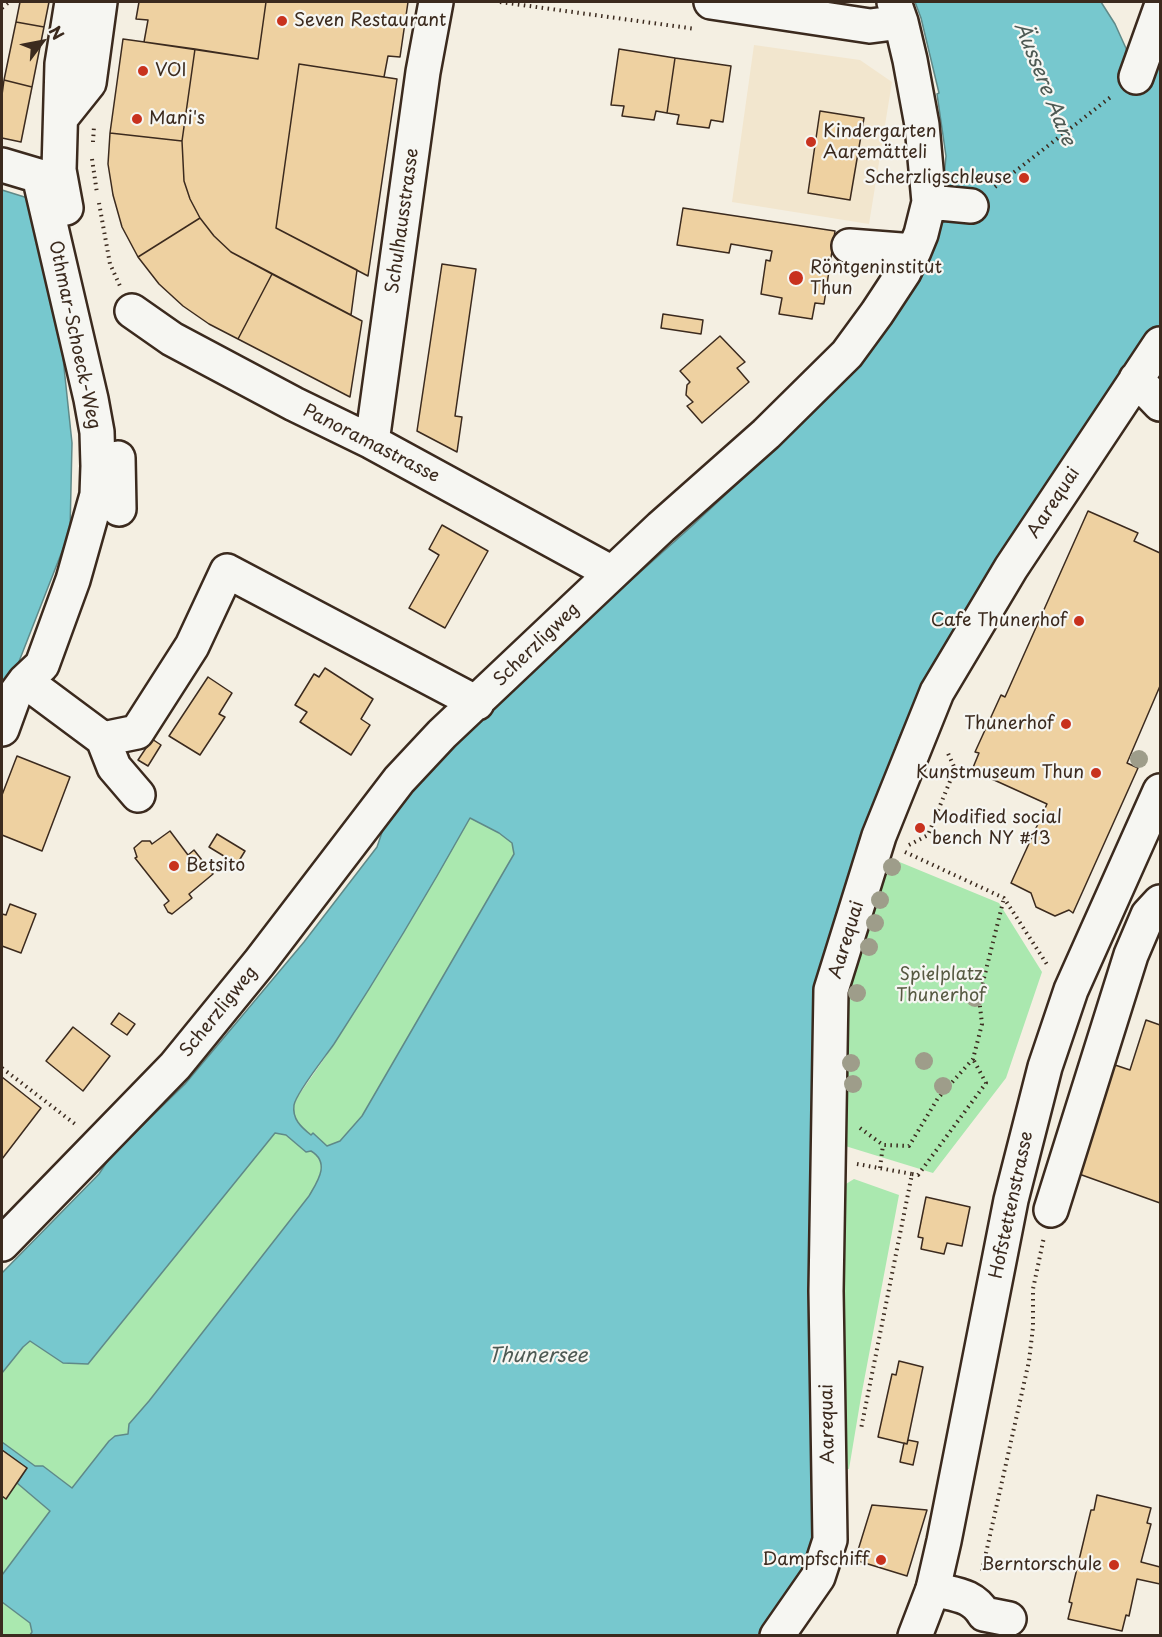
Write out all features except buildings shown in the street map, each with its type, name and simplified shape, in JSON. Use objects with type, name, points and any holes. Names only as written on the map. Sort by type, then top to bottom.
[{"type":"street","points":[[72,2],[62,64],[61,118],[49,173],[72,236],[114,426],[118,454],[119,509]]},
{"type":"street","points":[[61,118],[89,83],[100,2]]},
{"type":"street","name":"Schulhausstrasse","points":[[372,442],[423,72],[436,2]]},
{"type":"street","points":[[711,2],[870,26],[897,12]]},
{"type":"street","name":"Scherzligweg","points":[[2,1244],[175,1066],[259,963],[399,780],[442,734],[661,527],[766,434],[847,354],[904,272],[921,234],[929,202],[922,125],[897,12]]},
{"type":"street","points":[[1136,77],[1159,17]]},
{"type":"street","points":[[2,165],[49,173]]},
{"type":"street","name":"Othmar-Schoeck-Weg","points":[[2,729],[14,696],[25,681],[42,665],[73,579],[97,495],[97,432],[49,173]]},
{"type":"street","points":[[929,202],[971,206]]},
{"type":"street","points":[[849,246],[914,251]]},
{"type":"street","name":"Panoramastrasse","points":[[132,310],[172,339],[294,404],[372,442],[612,573]]},
{"type":"street","name":"Aarequai","points":[[793,1625],[818,1577],[830,1540],[826,1291],[830,1159],[831,990],[884,825],[937,692],[1011,568],[1161,344]]},
{"type":"street","points":[[1136,379],[1161,404]]},
{"type":"street","points":[[103,739],[137,732],[192,646],[227,571],[477,703]]},
{"type":"street","points":[[25,681],[103,739],[114,767],[138,795]]},
{"type":"street","name":"Hofstettenstrasse","points":[[915,1635],[933,1589],[1011,1200],[1045,1067],[1071,990],[1161,791]]},
{"type":"street","points":[[1051,1210],[1131,955],[1148,915],[1161,902]]},
{"type":"street","points":[[933,1589],[970,1599],[993,1623]]},
{"type":"path","points":[[2,8],[9,2]]},
{"type":"path","points":[[971,206],[1136,77]]},
{"type":"path","points":[[93,147],[95,116]]},
{"type":"path","points":[[92,158],[110,264],[132,310]]},
{"type":"path","points":[[938,753],[944,746],[955,769],[928,835],[901,850],[1004,898],[1058,981],[1071,990]]},
{"type":"path","points":[[859,1117],[860,1129],[883,1145],[909,1146],[938,1098],[973,1059],[982,1024],[979,998],[1004,898]]},
{"type":"path","points":[[830,1159],[918,1175],[986,1083],[973,1059]]},
{"type":"path","points":[[2,1068],[99,1143]]},
{"type":"path","points":[[880,1168],[883,1145]]},
{"type":"path","points":[[861,1431],[912,1174]]},
{"type":"path","points":[[980,1576],[1029,1361],[1033,1327],[1033,1289],[1051,1210]]},
{"type":"shaded area","name":"Kindergarten Aaremätteli","points":[[754,45],[860,60],[892,82],[869,224],[732,202]]},
{"type":"green space","points":[[470,818],[513,843],[514,854],[362,1116],[340,1141],[327,1146],[313,1133],[311,1135],[299,1125],[294,1114],[294,1102],[333,1046],[396,946]]},
{"type":"green space","name":"Spielplatz Thunerhof","points":[[885,856],[999,903],[1042,972],[1006,1078],[933,1173],[842,1145],[843,991]]},
{"type":"green space","points":[[275,1132],[286,1135],[306,1152],[311,1151],[317,1156],[321,1167],[318,1179],[309,1196],[129,1424],[128,1434],[115,1436],[109,1441],[72,1488],[43,1466],[35,1466],[2,1442],[2,1373],[23,1347],[30,1341],[63,1363],[88,1364]]},
{"type":"green space","points":[[854,1179],[899,1195],[849,1469],[837,1468],[841,1187]]},
{"type":"green space","points":[[2,1450],[27,1468],[17,1483],[50,1511],[2,1575]]},
{"type":"green space","points":[[2,1602],[30,1623],[32,1633],[30,1635],[2,1635]]},
{"type":"water","name":"Thunersee","points":[[915,2],[1101,2],[1115,24],[1134,66],[1160,46],[1160,325],[914,705],[894,750],[850,893],[816,1562],[763,1635],[30,1635],[32,1632],[30,1623],[2,1602],[2,1575],[50,1511],[17,1483],[27,1468],[2,1450],[2,1442],[35,1466],[43,1466],[72,1488],[109,1441],[115,1436],[128,1434],[129,1424],[309,1196],[320,1173],[320,1161],[311,1151],[306,1152],[286,1135],[275,1133],[88,1364],[63,1363],[30,1341],[2,1373],[2,1273],[99,1174],[110,1157],[185,1084],[304,942],[377,847],[391,806],[479,716],[693,525],[796,429],[839,384],[941,212],[946,156],[937,94],[939,93]],"holes":[[[470,818],[499,833],[512,843],[514,854],[362,1116],[340,1141],[327,1146],[313,1133],[311,1135],[307,1132],[296,1119],[294,1110],[296,1099],[369,988],[421,904]]]},
{"type":"water","points":[[2,190],[31,199],[59,320],[72,443],[70,531],[2,705]]},
{"type":"place","name":"Seven Restaurant","points":[[282,21]]},
{"type":"place","name":"VOI","points":[[143,71]]},
{"type":"place","name":"Mani's","points":[[137,119]]},
{"type":"place","name":"Kindergarten Aaremätteli","points":[[811,142]]},
{"type":"place","name":"Scherzligschleuse","points":[[1024,178]]},
{"type":"place","name":"Röntgeninstitut Thun","points":[[796,278]]},
{"type":"place","name":"Cafe Thunerhof","points":[[1079,621]]},
{"type":"place","name":"Thunerhof","points":[[1066,724]]},
{"type":"place","name":"Kunstmuseum Thun","points":[[1096,773]]},
{"type":"place","name":"Modified social bench NY #13","points":[[920,828]]},
{"type":"place","name":"Betsito","points":[[174,866]]},
{"type":"place","name":"Dampfschiff","points":[[881,1560]]},
{"type":"place","name":"Berntorschule","points":[[1114,1565]]},
{"type":"water label","name":"Äussere Aare","points":[[1044,84]]}]
